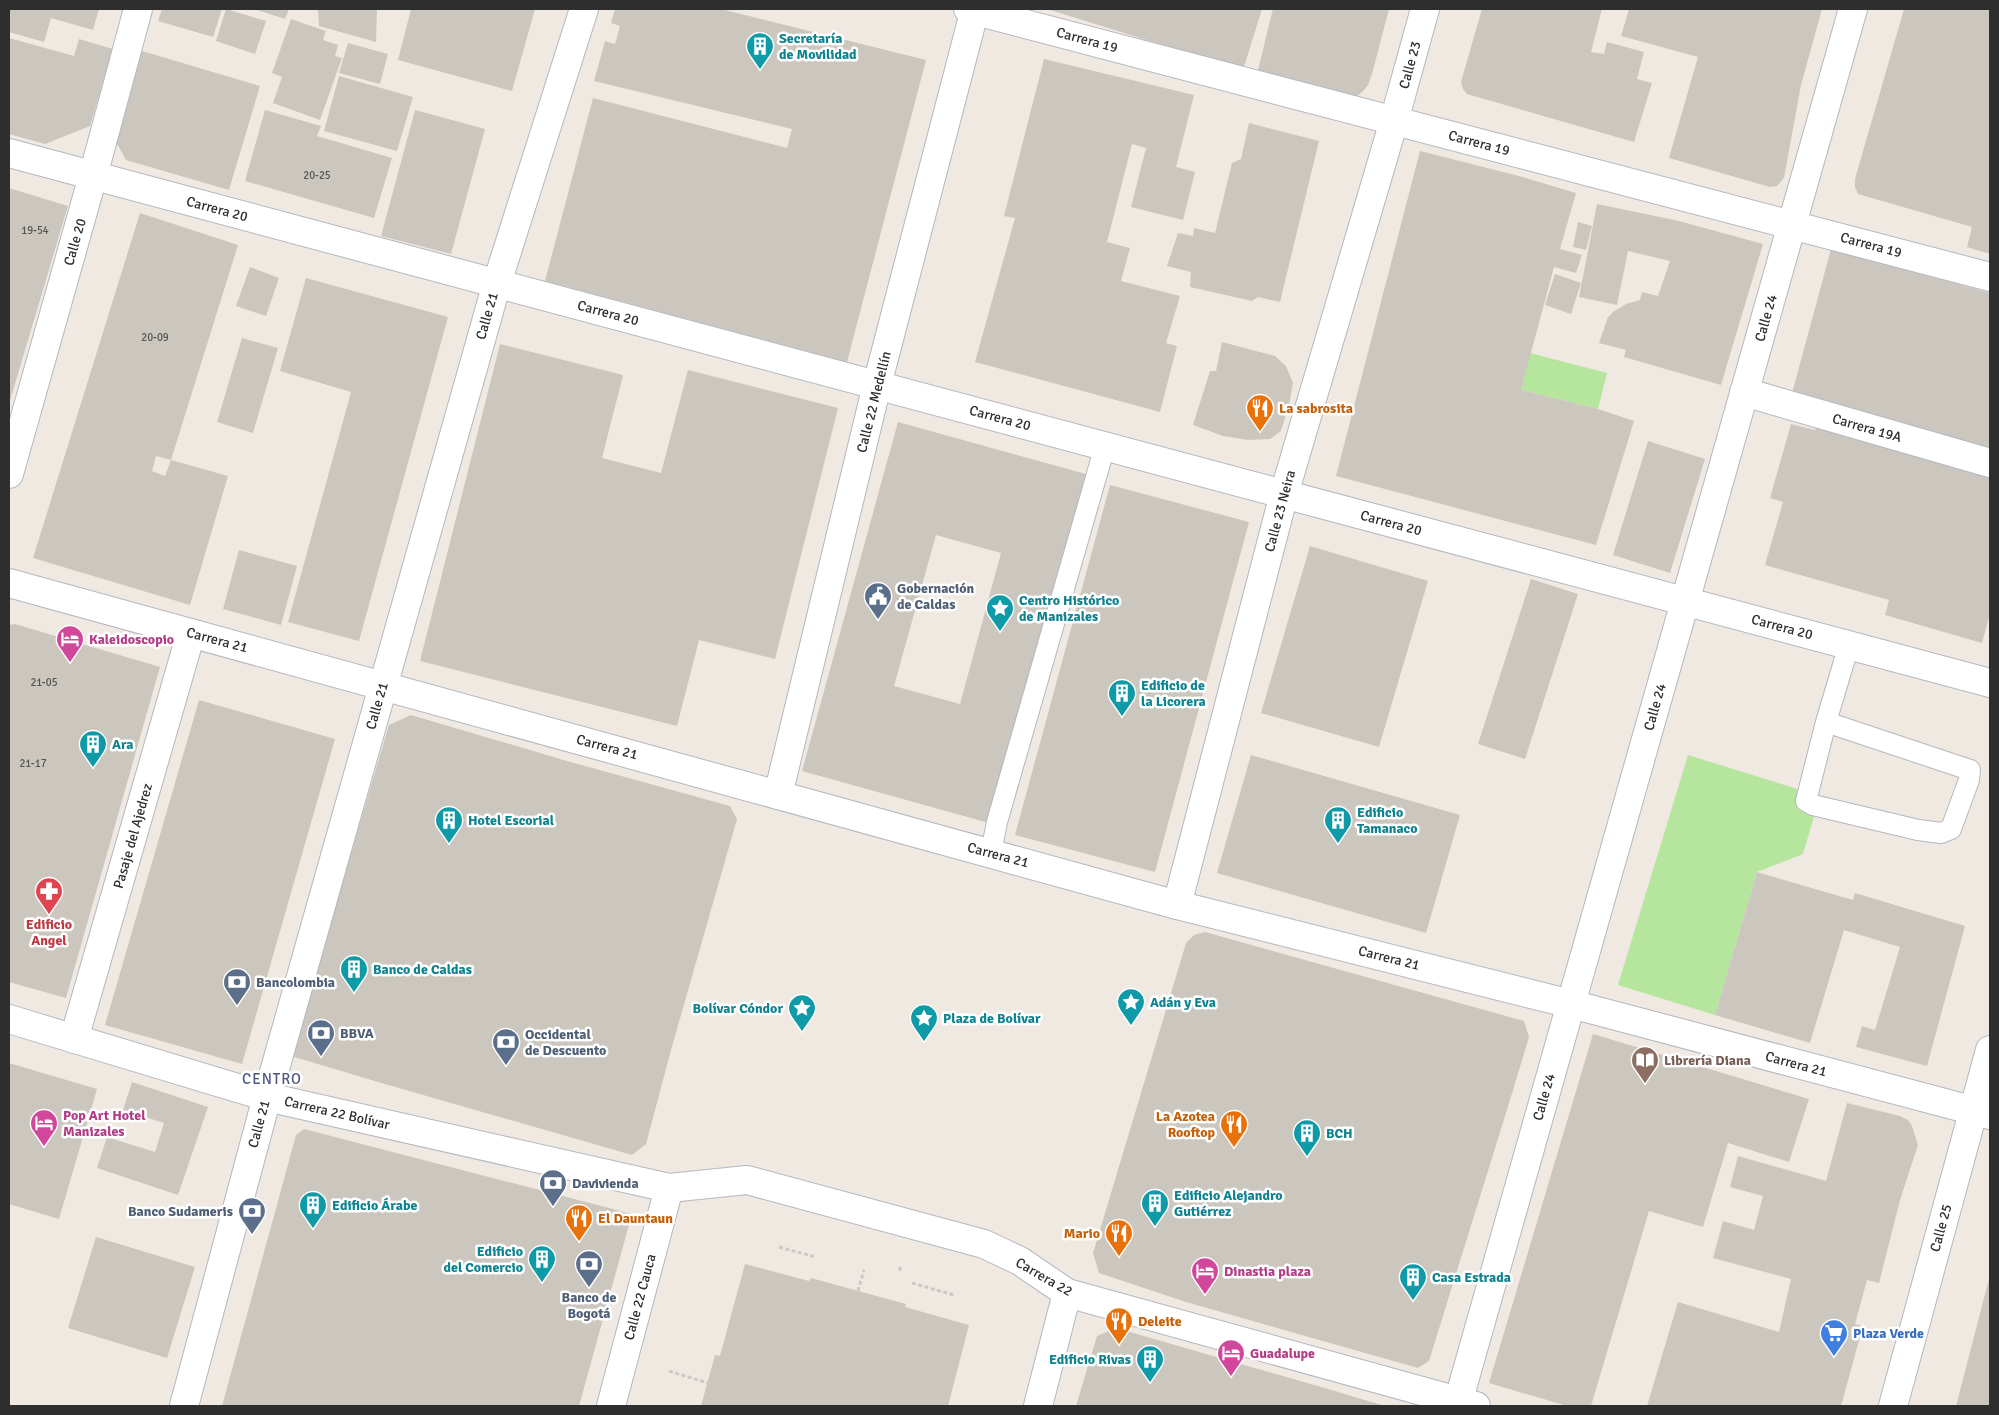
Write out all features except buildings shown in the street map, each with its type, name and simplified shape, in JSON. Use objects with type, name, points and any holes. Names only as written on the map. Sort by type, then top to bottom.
[{"type":"street","name":"Calle 20","points":[[9,474],[138,9]]},
{"type":"street","name":"Calle 21","points":[[184,1406],[267,1097],[497,283],[584,9]]},
{"type":"street","name":"Carrera 19","points":[[972,9],[1990,277]]},
{"type":"street","name":"Calle 22 Medellín","points":[[778,795],[877,385],[972,9]]},
{"type":"street","name":"Calle 23","points":[[1394,121],[1425,9]]},
{"type":"street","name":"Calle 24","points":[[1464,1405],[1571,1004],[1854,9]]},
{"type":"street","name":"Calle 23 Neira","points":[[1177,904],[1284,494],[1394,121]]},
{"type":"street","name":"Carrera 20","points":[[9,153],[1990,683]]},
{"type":"street","name":"Carrera 19A","points":[[1744,392],[1990,463]]},
{"type":"street","name":"Carrera 21","points":[[9,583],[1177,904],[1571,1004],[1982,1113]]},
{"type":"street","name":"Pasaje del Ajedrez","points":[[74,1038],[191,633]]},
{"type":"street","name":"Carrera 22 Bolívar","points":[[9,1019],[267,1097],[669,1188]]},
{"type":"street","name":"Calle 25","points":[[1893,1406],[1982,1113],[1990,1050]]},
{"type":"street","name":"Carrera 22","points":[[669,1188],[747,1180],[984,1244],[1020,1262],[1068,1294],[1464,1405]]},
{"type":"street","name":"Calle 22 Cauca","points":[[611,1406],[669,1188]]},
{"type":"street","points":[[1038,1406],[1068,1294]]},
{"type":"lane","points":[[991,853],[997,822],[1105,446]]},
{"type":"lane","points":[[1826,722],[1970,770],[1969,780],[1951,829],[1941,833],[1918,830],[1808,804],[1806,801],[1826,722],[1848,645]]},
{"type":"path","points":[[780,1247],[816,1256]]},
{"type":"path","points":[[898,1267],[901,1271]]},
{"type":"path","points":[[858,1291],[864,1270]]},
{"type":"path","points":[[912,1283],[954,1295]]},
{"type":"path","points":[[669,1371],[708,1383]]},
{"type":"green space","points":[[1530,353],[1607,373],[1598,409],[1521,390]]},
{"type":"green space","points":[[1688,755],[1820,796],[1803,854],[1757,872],[1715,1015],[1618,985]]},
{"type":"place","name":"Secretaría de Movilidad","points":[[760,70]]},
{"type":"place","name":"La sabrosita","points":[[1260,432]]},
{"type":"place","name":"Gobernación de Caldas","points":[[878,620]]},
{"type":"place","name":"Centro Histórico de Manizales","points":[[1000,632]]},
{"type":"place","name":"Kaleidoscopio","points":[[70,663]]},
{"type":"place","name":"Edificio de la Licorera","points":[[1122,717]]},
{"type":"place","name":"Ara","points":[[93,768]]},
{"type":"place","name":"Hotel Escorial","points":[[449,844]]},
{"type":"place","name":"Edificio Tamanaco","points":[[1338,844]]},
{"type":"place","name":"Edificio Angel","points":[[49,915]]},
{"type":"place","name":"Banco de Caldas","points":[[354,993]]},
{"type":"place","name":"Bancolombia","points":[[237,1006]]},
{"type":"place","name":"Adán y Eva","points":[[1131,1026]]},
{"type":"place","name":"Bolívar Cóndor","points":[[802,1032]]},
{"type":"place","name":"Plaza de Bolívar","points":[[924,1042]]},
{"type":"place","name":"BBVA","points":[[321,1057]]},
{"type":"place","name":"Occidental de Descuento","points":[[506,1066]]},
{"type":"place","name":"Librería Diana","points":[[1645,1084]]},
{"type":"place","name":"Pop Art Hotel Manizales","points":[[44,1147]]},
{"type":"place","name":"La Azotea Rooftop","points":[[1234,1148]]},
{"type":"place","name":"BCH","points":[[1307,1157]]},
{"type":"place","name":"Davivienda","points":[[553,1207]]},
{"type":"place","name":"Edificio Alejandro Gutiérrez","points":[[1155,1227]]},
{"type":"place","name":"Edificio Árabe","points":[[313,1229]]},
{"type":"place","name":"Banco Sudameris","points":[[252,1235]]},
{"type":"place","name":"El Dauntaun","points":[[579,1242]]},
{"type":"place","name":"Mario","points":[[1119,1257]]},
{"type":"place","name":"Edificio del Comercio","points":[[542,1283]]},
{"type":"place","name":"Banco de Bogotá","points":[[589,1288]]},
{"type":"place","name":"Dinastia plaza","points":[[1205,1295]]},
{"type":"place","name":"Casa Estrada","points":[[1413,1301]]},
{"type":"place","name":"Deleite","points":[[1119,1345]]},
{"type":"place","name":"Plaza Verde","points":[[1834,1357]]},
{"type":"place","name":"Guadalupe","points":[[1231,1377]]},
{"type":"place","name":"Edificio Rivas","points":[[1150,1383]]},
{"type":"district","name":"CENTRO","points":[[272,1079]]}]
